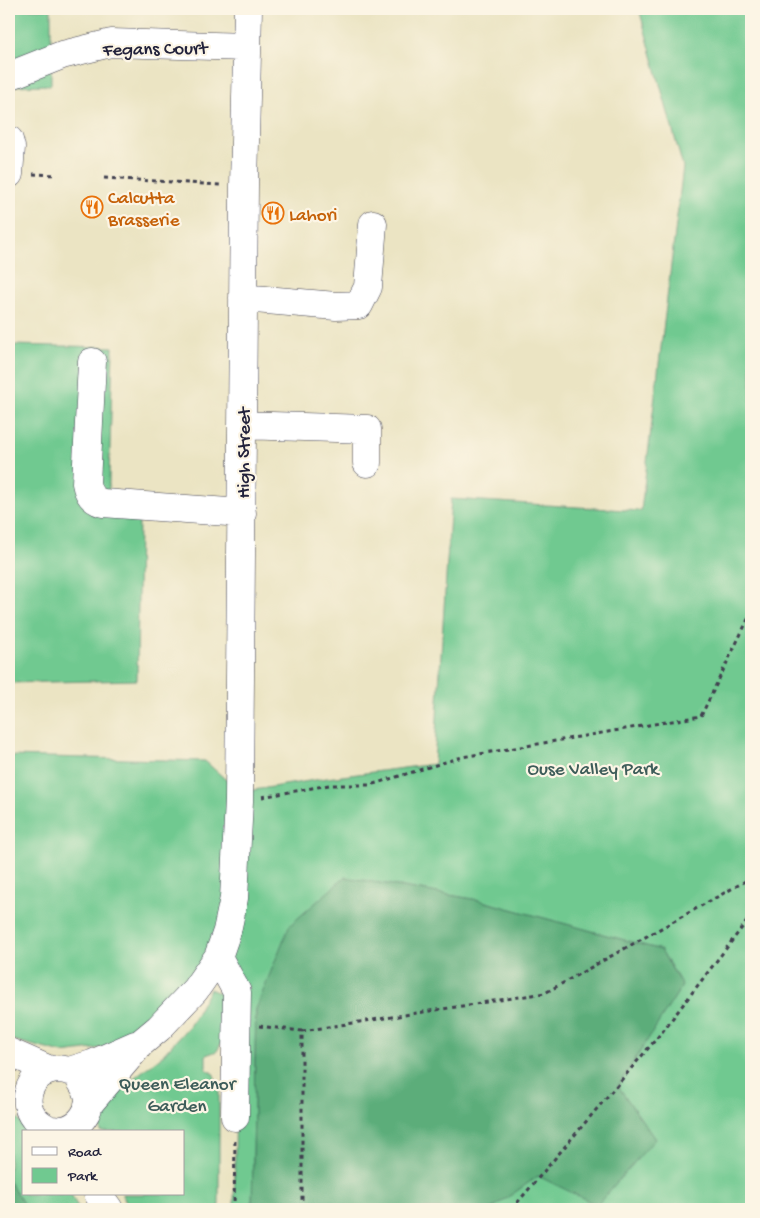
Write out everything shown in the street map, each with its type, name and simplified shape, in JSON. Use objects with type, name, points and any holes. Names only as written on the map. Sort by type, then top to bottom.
[{"type":"street","name":"High Street","points":[[141,1043],[159,1028],[195,990],[218,957],[227,931],[234,898],[239,802],[244,186],[247,46],[251,9]]},
{"type":"street","name":"Fegans Court","points":[[9,76],[62,55],[112,43],[247,46]]},
{"type":"street","points":[[9,140],[11,147],[9,174]]},
{"type":"street","points":[[243,298],[336,306],[359,305],[368,287],[373,224]]},
{"type":"street","points":[[92,362],[86,483],[90,496],[96,501],[103,503],[242,513]]},
{"type":"street","points":[[242,425],[367,429],[367,463]]},
{"type":"street","points":[[218,957],[237,992],[235,1117]]},
{"type":"street","points":[[28,1109],[29,1089],[41,1074],[92,1064],[141,1043]]},
{"type":"street","points":[[61,1130],[71,1128],[88,1117],[101,1089],[141,1043]]},
{"type":"street","points":[[9,1052],[77,1076],[88,1092],[88,1117]]},
{"type":"street","points":[[9,1090],[28,1109],[33,1118],[41,1126],[49,1130]]},
{"type":"street","points":[[100,1196],[110,1209]]},
{"type":"street","points":[[107,1196],[110,1209]]},
{"type":"path","points":[[104,178],[244,186]]},
{"type":"path","points":[[239,802],[329,785],[370,785],[462,756],[701,716],[751,613]]},
{"type":"path","points":[[237,1024],[302,1031],[545,993],[751,878]]},
{"type":"path","points":[[512,1209],[662,1032],[751,916]]},
{"type":"path","points":[[302,1031],[302,1209]]},
{"type":"path","points":[[234,1209],[235,1117]]},
{"type":"green space","points":[[9,9],[51,9],[51,85],[9,86]]},
{"type":"green space","name":"Ouse Valley Park","points":[[639,9],[751,9],[751,1209],[491,1209],[538,1176],[654,1139],[618,1086],[682,985],[661,950],[478,900],[345,877],[256,1009],[252,1209],[234,1209],[237,1037],[218,957],[141,1043],[62,1053],[9,1039],[9,756],[205,761],[234,787],[248,791],[327,778],[434,764],[451,499],[641,511],[683,167]]},
{"type":"green space","points":[[9,345],[113,347],[108,513],[139,518],[137,680],[9,683]]},
{"type":"green space","points":[[345,877],[478,900],[661,950],[682,986],[618,1086],[655,1139],[597,1205],[538,1176],[491,1209],[252,1209],[256,1009],[289,926]]},
{"type":"green space","name":"Queen Eleanor Garden","points":[[210,989],[224,995],[223,1040],[217,1051],[206,1055],[206,1069],[213,1073],[219,1087],[219,1209],[130,1209],[123,1196],[185,1196],[185,1130],[100,1130],[100,1128],[107,1109],[117,1091],[162,1056],[190,1025]]},
{"type":"green space","points":[[9,1109],[27,1130],[22,1130],[22,1196],[72,1196],[79,1209],[9,1209]]},
{"type":"green space","points":[[9,1182],[27,1209],[9,1209]]},
{"type":"place","name":"Calcutta Brasserie","points":[[92,207]]},
{"type":"place","name":"Lahori","points":[[273,213]]}]
